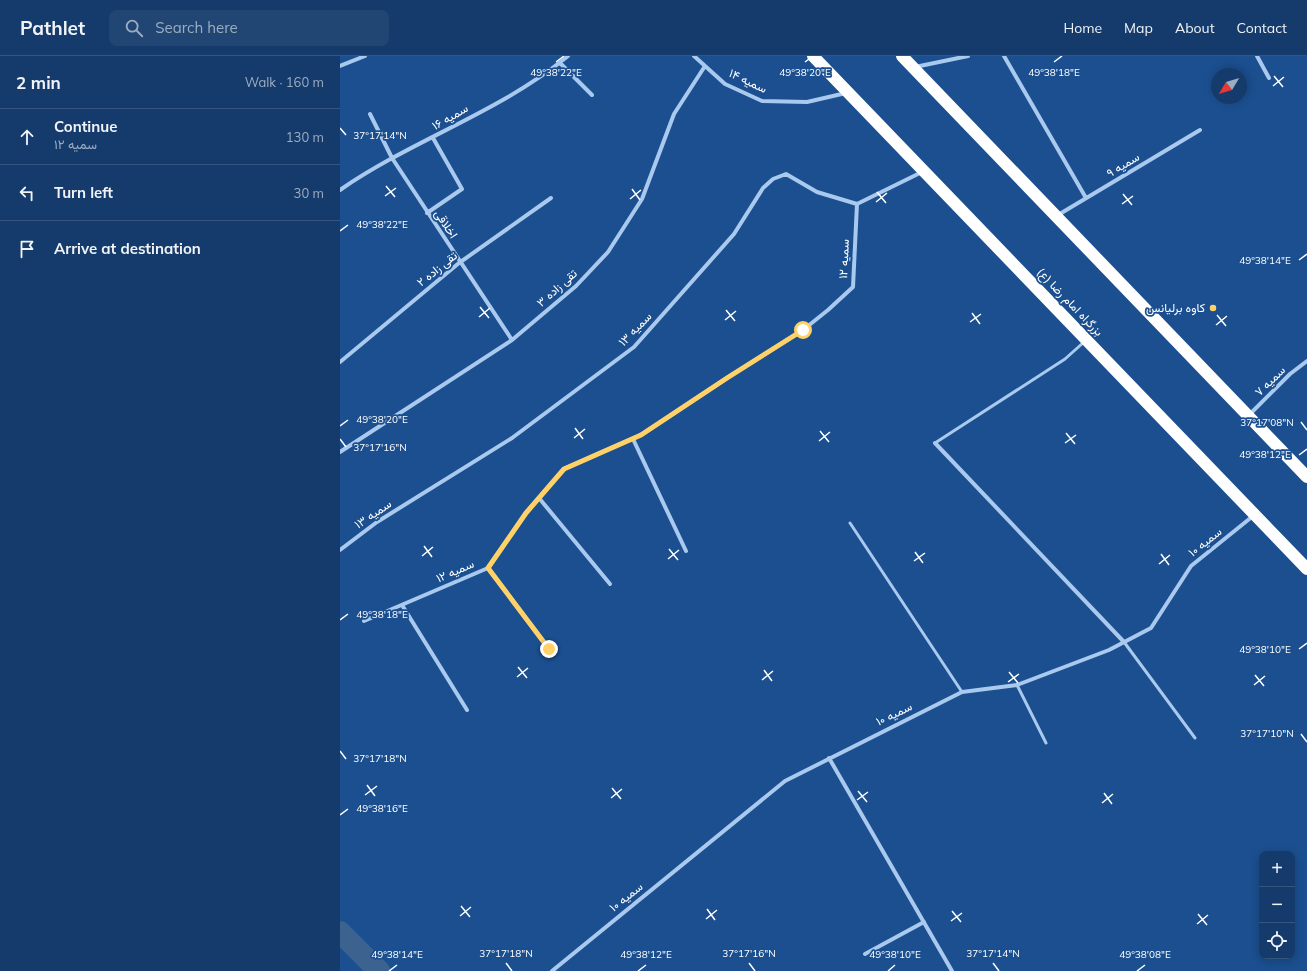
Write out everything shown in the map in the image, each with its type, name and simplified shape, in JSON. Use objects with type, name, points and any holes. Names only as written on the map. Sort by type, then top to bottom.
[{"type":"highway","name":"بزرگراه امام رضا (ع)","points":[[813,56],[1307,568]]},
{"type":"highway","points":[[902,56],[1307,477]]},
{"type":"street","points":[[340,66],[365,56]]},
{"type":"street","name":"سمیه ۱۶","points":[[340,190],[392,158],[433,138],[514,93],[560,63],[568,56]]},
{"type":"street","name":"سمیه ۱۴","points":[[694,56],[725,84],[762,101],[806,102],[849,93]]},
{"type":"street","points":[[913,68],[968,56]]},
{"type":"street","points":[[1004,56],[1086,198]]},
{"type":"street","points":[[1257,56],[1269,78]]},
{"type":"street","points":[[560,63],[592,95]]},
{"type":"street","name":"تقی زاده ۳","points":[[340,452],[512,340],[576,286],[608,252],[642,199],[674,114],[705,66]]},
{"type":"street","name":"اخلاقی","points":[[370,114],[392,158],[512,340]]},
{"type":"street","name":"سمیه ۹","points":[[1056,217],[1200,130]]},
{"type":"street","points":[[427,213],[462,189],[433,138]]},
{"type":"street","points":[[857,204],[925,171]]},
{"type":"street","name":"سمیه ۱۳","points":[[340,550],[377,522],[512,438],[634,348],[734,234],[764,188],[773,179],[786,174],[817,192],[857,204]]},
{"type":"street","name":"تقی زاده ۲","points":[[340,362],[460,263],[552,198]]},
{"type":"street","name":"سمیه ۱۲","points":[[364,621],[488,568],[526,513],[564,469],[633,439],[803,330],[828,310],[853,287],[857,204]]},
{"type":"street","name":"سمیه ۷","points":[[1248,416],[1290,374],[1307,361]]},
{"type":"street","points":[[633,439],[686,551]]},
{"type":"street","points":[[935,443],[1124,642]]},
{"type":"street","points":[[539,498],[610,584]]},
{"type":"street","name":"سمیه ۱۰","points":[[552,971],[784,781],[962,692],[1017,685],[1109,650],[1151,628],[1191,566],[1255,514]]},
{"type":"street","points":[[488,568],[549,649]]},
{"type":"street","points":[[402,606],[467,710]]},
{"type":"street","points":[[829,758],[952,971]]},
{"type":"street","points":[[865,954],[924,922]]},
{"type":"lane","points":[[935,443],[1065,359],[1087,340]]},
{"type":"lane","points":[[850,523],[962,692]]},
{"type":"lane","points":[[1124,642],[1195,738]]},
{"type":"lane","points":[[1017,685],[1046,743]]},
{"type":"waterway","points":[[340,932],[379,971]]},
{"type":"place","name":"کاوه برلیانس","points":[[1213,308]]},
{"type":"route","points":[[549,649],[488,568],[526,513],[564,469],[641,435],[803,330]]}]
